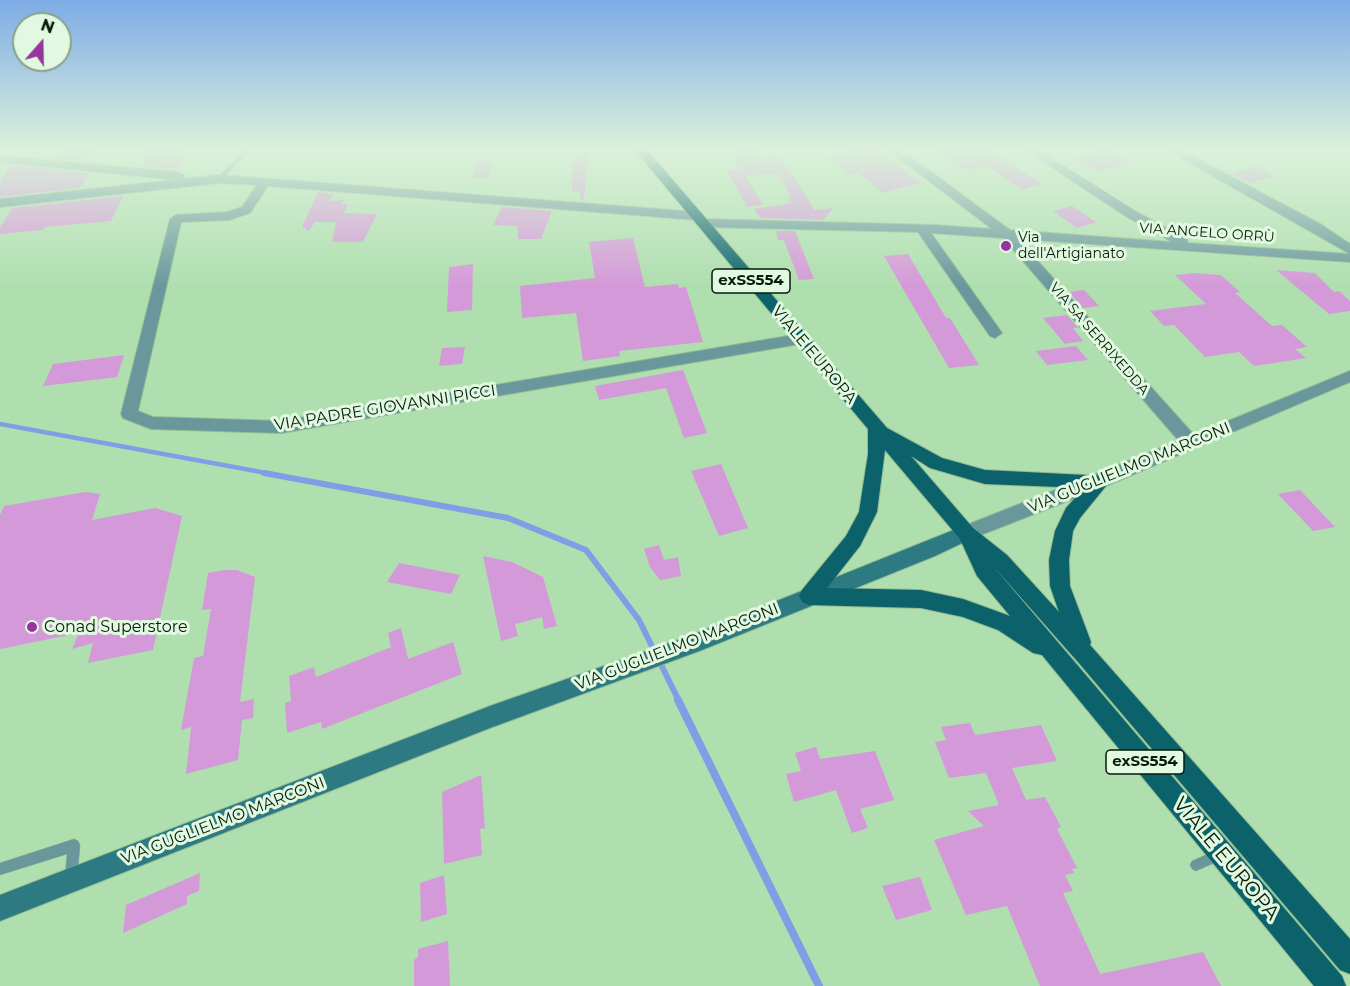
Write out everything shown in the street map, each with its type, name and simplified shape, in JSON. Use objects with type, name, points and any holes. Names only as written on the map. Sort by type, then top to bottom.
[{"type":"main road","name":"VIALE EUROPA","points":[[679,195],[966,533],[1000,561],[1086,655],[1350,960]]},
{"type":"main road","points":[[876,427],[936,463],[960,471],[985,477],[1100,481]]},
{"type":"main road","points":[[809,596],[853,541],[868,512],[877,454],[876,427]]},
{"type":"main road","points":[[1086,655],[1060,586],[1059,560],[1064,531],[1073,513],[1100,481]]},
{"type":"main road","name":"VIALE EUROPA","points":[[966,533],[984,570],[1332,986]]},
{"type":"main road","name":"VIA GUGLIELMO MARCONI","points":[[0,908],[490,717],[695,643],[966,533]]},
{"type":"main road","points":[[809,596],[921,599],[963,608],[1005,623],[1057,657]]},
{"type":"street","points":[[0,202],[67,195]]},
{"type":"street","name":"VIA PADRE GIOVANNI PICCI","points":[[256,195],[246,210],[229,216],[176,219],[129,414],[151,423],[280,426],[800,339]]},
{"type":"street","name":"VIA ANGELO ORRÙ","points":[[414,195],[700,220],[928,229],[1350,258]]},
{"type":"street","name":"VIA SA SERRIXEDDA","points":[[954,195],[1007,234],[1191,443]]},
{"type":"street","points":[[1101,195],[1131,214],[1193,247]]},
{"type":"street","points":[[1257,195],[1303,220],[1350,250]]},
{"type":"street","points":[[965,203],[965,210],[957,222],[928,229],[995,333]]},
{"type":"street","points":[[1116,241],[1132,232],[1135,226],[1131,214]]},
{"type":"street","points":[[1298,254],[1314,243],[1314,236],[1303,220]]},
{"type":"street","name":"VIA GUGLIELMO MARCONI","points":[[966,533],[1100,481],[1350,376]]},
{"type":"lane","points":[[0,869],[74,845],[71,880]]},
{"type":"lane","points":[[1196,865],[1222,854]]},
{"type":"building","points":[[317,195],[333,195],[329,201],[344,200],[341,204],[348,204],[344,213],[377,214],[363,242],[332,242],[336,222],[315,222],[309,231],[302,227]]},
{"type":"building","points":[[741,195],[757,195],[763,205],[747,207]]},
{"type":"building","points":[[805,195],[815,210],[833,208],[823,220],[760,218],[754,209],[792,203],[788,197]]},
{"type":"building","points":[[123,196],[111,221],[0,234],[0,228],[12,208]]},
{"type":"building","points":[[1072,206],[1096,222],[1077,228],[1053,211]]},
{"type":"building","points":[[502,207],[552,211],[541,239],[518,239],[517,226],[493,225]]},
{"type":"building","points":[[776,231],[795,231],[814,279],[799,280],[784,240],[778,240]]},
{"type":"building","points":[[633,238],[645,287],[678,284],[679,288],[686,287],[703,342],[619,351],[620,356],[583,361],[576,313],[522,318],[520,286],[595,278],[589,242]]},
{"type":"building","points":[[908,254],[946,318],[950,318],[979,365],[949,368],[884,256]]},
{"type":"building","points":[[473,264],[472,310],[447,312],[449,267]]},
{"type":"building","points":[[1276,270],[1315,273],[1334,292],[1339,291],[1350,301],[1350,311],[1329,314]]},
{"type":"building","points":[[1196,273],[1221,275],[1240,292],[1235,293],[1272,326],[1282,325],[1307,347],[1295,349],[1306,358],[1254,366],[1239,352],[1205,357],[1174,325],[1164,326],[1150,311],[1206,304],[1175,275]]},
{"type":"building","points":[[1084,290],[1099,306],[1083,308],[1069,292]]},
{"type":"building","points":[[1067,315],[1078,328],[1073,328],[1083,341],[1065,344],[1043,318]]},
{"type":"building","points":[[1076,346],[1088,360],[1047,365],[1036,351]]},
{"type":"building","points":[[465,347],[462,364],[439,366],[442,348]]},
{"type":"building","points":[[124,355],[117,377],[43,386],[53,364]]},
{"type":"building","points":[[683,370],[707,433],[684,438],[666,388],[599,400],[595,386]]},
{"type":"building","points":[[721,464],[748,528],[719,536],[691,471]]},
{"type":"building","points":[[1300,490],[1335,527],[1313,531],[1278,494]]},
{"type":"building","points":[[85,492],[100,494],[92,520],[155,508],[182,516],[153,650],[88,663],[93,643],[72,649],[79,633],[0,649],[0,515],[4,506]]},
{"type":"building","points":[[659,545],[664,560],[678,557],[681,576],[660,580],[650,567],[644,549]]},
{"type":"building","points":[[483,556],[512,562],[543,577],[557,626],[544,629],[542,617],[515,624],[518,636],[501,641]]},
{"type":"building","points":[[399,563],[460,575],[451,594],[387,582]]},
{"type":"building","points":[[237,570],[255,577],[240,702],[254,699],[253,718],[242,720],[238,760],[186,774],[191,727],[181,730],[194,658],[203,656],[211,609],[202,610],[208,573]]},
{"type":"building","points":[[401,628],[408,659],[453,642],[462,674],[322,729],[321,722],[287,733],[285,703],[291,701],[289,676],[314,667],[316,677],[391,647],[388,633]]},
{"type":"building","points":[[970,723],[975,735],[1041,725],[1057,761],[1012,768],[1026,800],[1045,797],[1061,827],[1057,829],[1077,868],[1072,869],[1074,873],[1065,875],[1073,891],[1063,893],[1100,974],[1203,952],[1221,986],[1040,986],[1007,906],[966,915],[934,840],[984,826],[968,811],[999,805],[986,773],[949,778],[935,742],[946,740],[941,727]]},
{"type":"building","points":[[816,747],[820,759],[875,751],[894,800],[860,809],[868,828],[852,833],[836,790],[794,802],[786,774],[801,771],[795,753]]},
{"type":"building","points":[[481,775],[485,828],[480,829],[482,855],[444,864],[442,792]]},
{"type":"building","points":[[200,873],[199,891],[187,896],[187,904],[123,933],[126,905]]},
{"type":"building","points":[[444,875],[447,914],[421,922],[420,883]]},
{"type":"building","points":[[920,877],[932,910],[896,920],[882,886]]},
{"type":"building","points":[[448,941],[450,986],[414,986],[414,960],[418,957],[418,949]]},
{"type":"waterway","points":[[0,424],[272,474]]},
{"type":"waterway","points":[[264,473],[508,518],[586,550],[639,620],[679,701]]},
{"type":"waterway","points":[[678,700],[819,986]]},
{"type":"place","name":"Via dell'Artigianato","points":[[1006,246]]},
{"type":"place","name":"Conad Superstore","points":[[32,627]]}]
